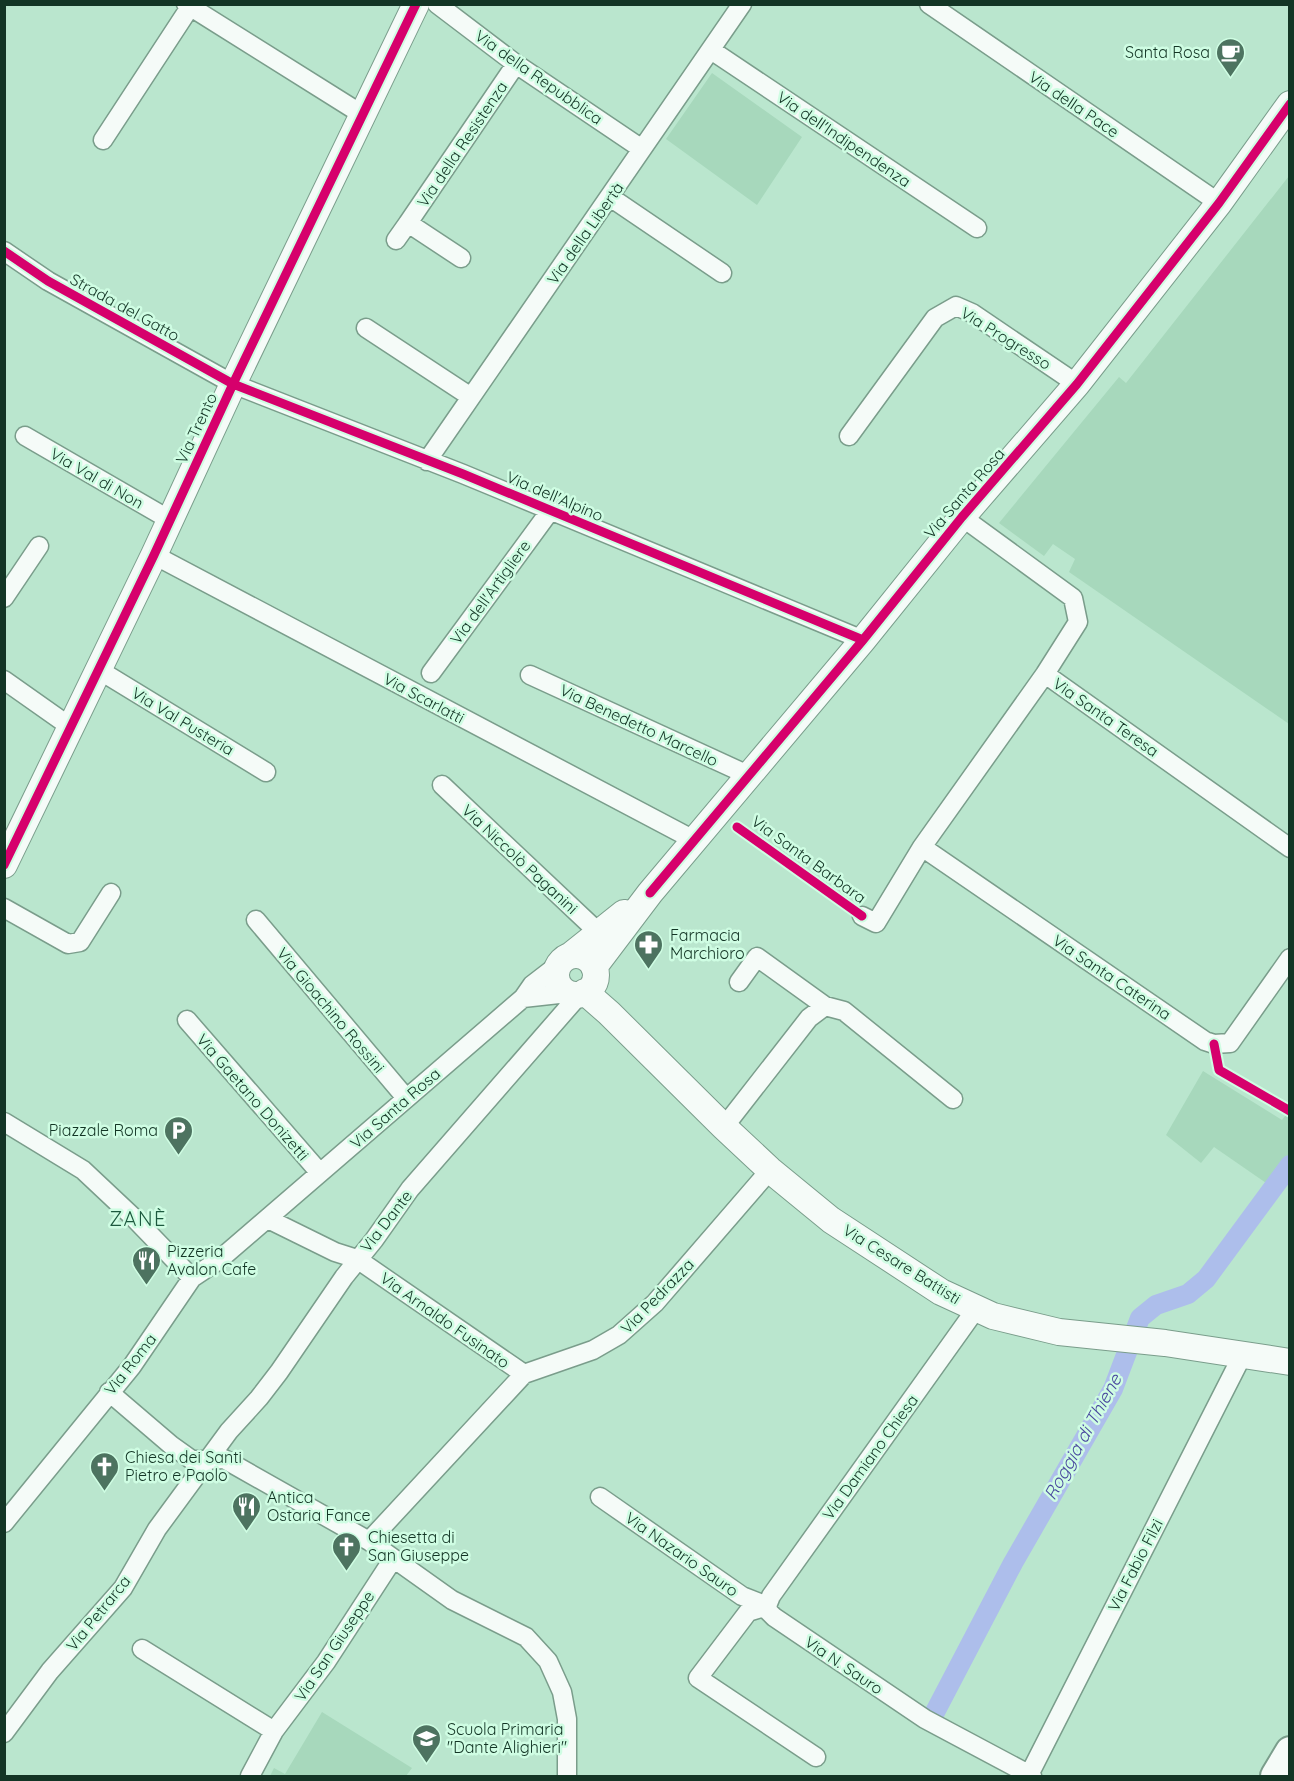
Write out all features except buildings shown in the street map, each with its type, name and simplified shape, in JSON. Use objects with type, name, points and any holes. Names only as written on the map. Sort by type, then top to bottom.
[{"type":"main road","points":[[1275,1776],[1290,1751]]},
{"type":"street","name":"Via Trento","points":[[4,865],[72,728],[233,384],[416,4]]},
{"type":"street","name":"Via della Repubblica","points":[[437,4],[516,64],[642,149]]},
{"type":"street","name":"Via della Libertà","points":[[427,461],[742,4]]},
{"type":"street","name":"Via della Pace","points":[[929,4],[1219,203]]},
{"type":"street","points":[[102,140],[188,6],[363,115]]},
{"type":"street","name":"Via dell'Indipendenza","points":[[711,50],[977,228]]},
{"type":"street","name":"Via della Resistenza","points":[[396,240],[516,64]]},
{"type":"street","name":"Via Santa Rosa","points":[[584,987],[650,893],[962,517],[1077,384],[1219,203],[1290,104]]},
{"type":"street","points":[[610,196],[722,273]]},
{"type":"street","name":"Via della Resistenza","points":[[408,223],[461,258]]},
{"type":"street","name":"Strada del Gatto","points":[[4,251],[48,281],[233,384]]},
{"type":"street","name":"Via Progresso","points":[[849,436],[935,318],[956,306],[972,313],[1077,384]]},
{"type":"street","points":[[366,328],[471,397]]},
{"type":"street","name":"Via dell'Alpino","points":[[233,384],[550,511],[862,640]]},
{"type":"street","name":"Via Val di Non","points":[[25,436],[170,520]]},
{"type":"street","name":"Via dell'Artigliere","points":[[431,674],[550,511]]},
{"type":"street","name":"Via Santa Teresa","points":[[962,517],[1073,598],[1078,622],[1045,674],[1290,848]]},
{"type":"street","points":[[4,598],[39,546]]},
{"type":"street","name":"Via Scarlatti","points":[[154,555],[694,840]]},
{"type":"street","name":"Via Val Pusteria","points":[[99,670],[266,772]]},
{"type":"street","name":"Via Santa Barbara","points":[[862,916],[876,923],[922,847],[1045,674]]},
{"type":"street","name":"Via Benedetto Marcello","points":[[530,675],[748,775]]},
{"type":"street","points":[[4,680],[72,728]]},
{"type":"street","name":"Via Niccolò Paganini","points":[[442,785],[598,932]]},
{"type":"street","name":"Via Santa Caterina","points":[[922,847],[1205,1041],[1214,1044],[1230,1043],[1290,958]]},
{"type":"street","points":[[4,908],[68,944],[80,942],[111,893]]},
{"type":"street","name":"Via Santa Rosa","points":[[268,1219],[523,998],[532,985],[650,893]]},
{"type":"street","name":"Via Gioachino Rossini","points":[[256,920],[406,1098]]},
{"type":"street","points":[[576,955],[586,958],[584,987],[562,990],[556,978],[564,961],[576,955]]},
{"type":"street","points":[[739,982],[757,957],[825,1006],[844,1011],[953,1098]]},
{"type":"street","points":[[523,998],[584,987]]},
{"type":"street","name":"Via Cesare Battisti","points":[[584,987],[770,1170],[831,1221],[940,1292],[1003,1319],[1047,1330],[1204,1348],[1290,1362]]},
{"type":"street","name":"Via Dante","points":[[207,1460],[279,1372],[357,1259],[374,1240],[410,1189],[584,987]]},
{"type":"street","points":[[724,1127],[808,1018],[825,1006]]},
{"type":"street","name":"Via Gaetano Donizetti","points":[[187,1020],[320,1173]]},
{"type":"street","points":[[4,1122],[83,1170],[133,1217],[192,1278]]},
{"type":"street","name":"Via Pedrazza","points":[[369,1540],[524,1374],[593,1350],[619,1335],[655,1303],[770,1170]]},
{"type":"street","name":"Via Arnaldo Fusinato","points":[[268,1219],[334,1252],[357,1259],[524,1374]]},
{"type":"street","name":"Via Roma","points":[[4,1522],[132,1365],[192,1278],[219,1260],[268,1219]]},
{"type":"street","name":"Via Damiano Chiesa","points":[[767,1606],[771,1596],[976,1309]]},
{"type":"street","name":"Via Fabio Filzi","points":[[1030,1776],[1242,1356]]},
{"type":"street","points":[[109,1392],[192,1460],[224,1459],[369,1540],[452,1600],[526,1637],[548,1661],[562,1692],[567,1719],[567,1776]]},
{"type":"street","name":"Via Petrarca","points":[[4,1733],[50,1671],[123,1588],[157,1529],[207,1460]]},
{"type":"street","name":"Via Nazario Sauro","points":[[600,1497],[742,1596],[767,1606]]},
{"type":"street","name":"Via San Giuseppe","points":[[250,1776],[274,1731],[326,1662],[393,1559]]},
{"type":"street","points":[[767,1606],[748,1612],[698,1678],[816,1757]]},
{"type":"street","name":"Via N. Sauro","points":[[767,1606],[774,1617],[925,1719],[1030,1776]]},
{"type":"street","points":[[142,1649],[274,1731]]},
{"type":"green space","points":[[712,73],[802,137],[757,205],[666,139]]},
{"type":"green space","points":[[1289,176],[1289,724],[1069,572],[1075,559],[1053,544],[1044,556],[999,523],[1119,377],[1126,383]]},
{"type":"green space","points":[[1203,1071],[1282,1120],[1289,1111],[1289,1159],[1269,1185],[1214,1147],[1201,1163],[1166,1135]]},
{"type":"green space","points":[[322,1712],[412,1768],[406,1776],[270,1776],[274,1768],[285,1774]]},
{"type":"waterway","name":"Roggia di Thiene","points":[[934,1714],[1013,1563],[1113,1389],[1140,1318],[1156,1305],[1188,1294],[1206,1279],[1290,1165]]},
{"type":"cycle path","points":[[4,865],[416,4]]},
{"type":"cycle path","points":[[650,893],[863,640],[962,517],[1077,384],[1219,203],[1290,104]]},
{"type":"cycle path","points":[[4,251],[48,281],[233,384],[463,474],[863,640]]},
{"type":"cycle path","points":[[737,827],[862,916]]},
{"type":"cycle path","points":[[1214,1044],[1219,1070],[1290,1111]]},
{"type":"place","name":"Santa Rosa","points":[[1231,78]]},
{"type":"place","name":"Farmacia Marchioro","points":[[649,970]]},
{"type":"place","name":"Piazzale Roma","points":[[179,1156]]},
{"type":"place","name":"Pizzeria Avalon Cafe","points":[[146,1286]]},
{"type":"place","name":"Chiesa dei Santi Pietro e Paolo","points":[[104,1492]]},
{"type":"place","name":"Antica Ostaria Fance","points":[[246,1532]]},
{"type":"place","name":"Chiesetta di San Giuseppe","points":[[347,1572]]},
{"type":"place","name":"Scuola Primaria \"Dante Alighieri\"","points":[[426,1764]]},
{"type":"district","name":"ZANÈ","points":[[138,1219]]}]
